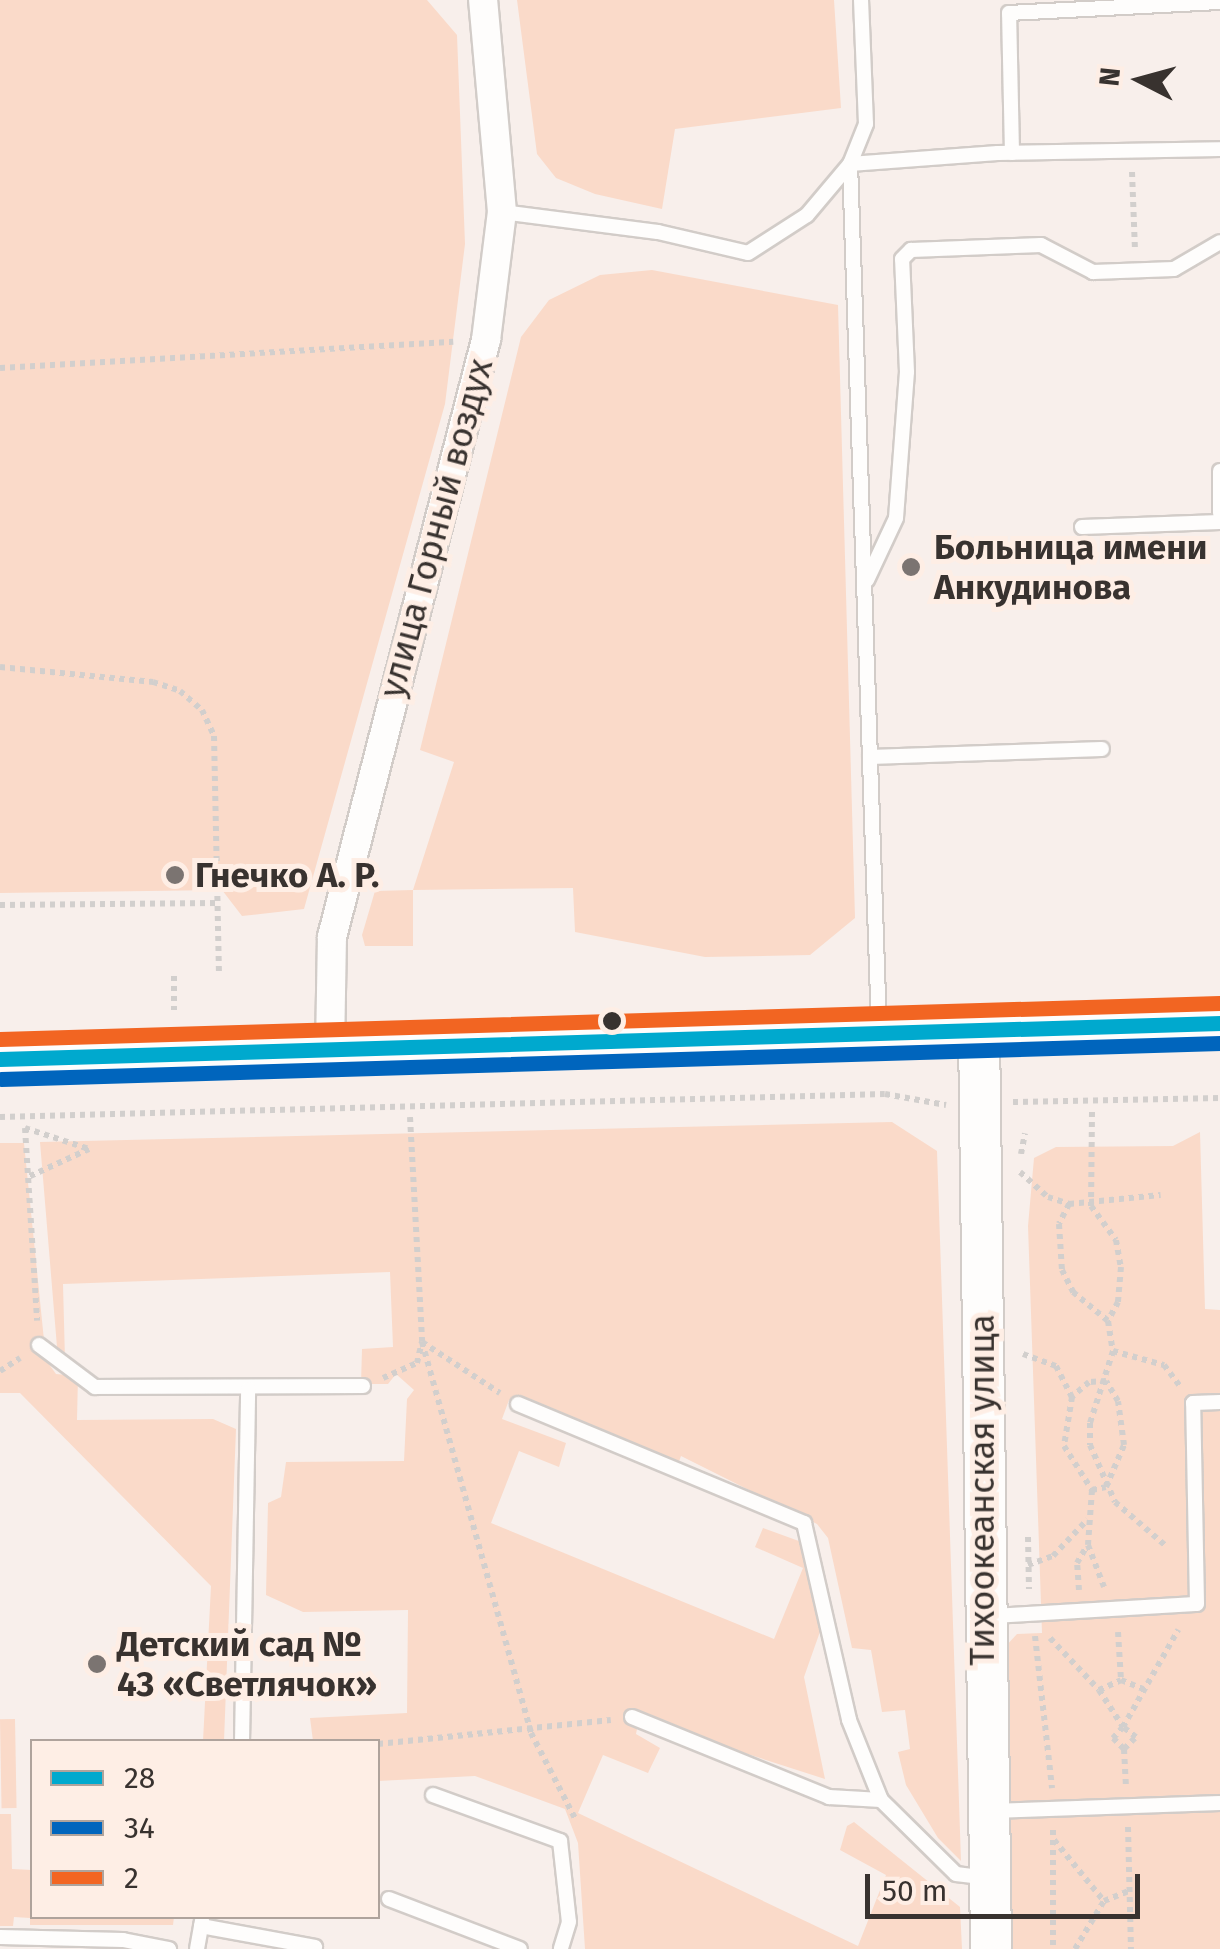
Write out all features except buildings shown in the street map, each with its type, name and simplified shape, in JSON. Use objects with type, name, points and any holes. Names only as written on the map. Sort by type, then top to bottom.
[{"type":"main road","points":[[0,1059],[1220,1023]]},
{"type":"main road","name":"Тихоокеанская улица","points":[[979,1030],[982,1617],[991,1949]]},
{"type":"street","name":"улица Горный воздух","points":[[330,1050],[332,937],[486,340],[502,212],[483,0]]},
{"type":"lane","points":[[502,212],[658,232],[748,252],[808,215],[850,164],[866,124],[861,0]]},
{"type":"lane","points":[[1012,153],[1010,13],[1220,2]]},
{"type":"lane","points":[[850,164],[1012,153],[1220,150]]},
{"type":"lane","points":[[850,164],[879,1034]]},
{"type":"lane","points":[[864,585],[896,518],[907,372],[902,260],[910,250],[1041,245],[1093,272],[1136,271],[1174,270],[1220,242]]},
{"type":"lane","points":[[1220,471],[1220,513]]},
{"type":"lane","points":[[1082,527],[1220,522]]},
{"type":"lane","points":[[870,757],[1102,749]]},
{"type":"lane","points":[[39,1345],[95,1387],[364,1386]]},
{"type":"lane","points":[[242,1739],[248,1388]]},
{"type":"lane","points":[[982,1617],[1196,1604],[1193,1403],[1220,1402]]},
{"type":"lane","points":[[518,1404],[804,1522],[848,1720],[881,1800],[956,1874],[989,1878]]},
{"type":"lane","points":[[632,1716],[829,1797],[881,1800]]},
{"type":"lane","points":[[434,1794],[560,1841],[569,1922],[562,1949]]},
{"type":"lane","points":[[986,1811],[1220,1802]]},
{"type":"lane","points":[[388,1899],[520,1949]]},
{"type":"lane","points":[[197,1949],[202,1921],[315,1946]]},
{"type":"lane","points":[[0,1937],[123,1940],[169,1949]]},
{"type":"path","points":[[1132,151],[1136,271]]},
{"type":"path","points":[[0,368],[486,340]]},
{"type":"path","points":[[0,667],[153,682],[180,691],[202,710],[214,736],[218,974]]},
{"type":"path","points":[[0,905],[218,903]]},
{"type":"path","points":[[174,976],[174,1010]]},
{"type":"path","points":[[0,1117],[885,1094],[925,1106]]},
{"type":"path","points":[[1042,1100],[1220,1098]]},
{"type":"path","points":[[1092,1112],[1092,1206],[1116,1240],[1121,1267],[1118,1302],[1108,1321],[1113,1352],[1090,1423],[1090,1445],[1106,1487],[1166,1546]]},
{"type":"path","points":[[410,1117],[422,1342],[483,1542],[531,1733],[583,1834]]},
{"type":"path","points":[[28,1176],[88,1152],[88,1146],[25,1128],[28,1176],[39,1345]]},
{"type":"path","points":[[1019,1170],[1048,1197],[1070,1204],[1092,1206],[1131,1195],[1161,1196]]},
{"type":"path","points":[[1070,1204],[1059,1224],[1062,1270],[1072,1292],[1108,1321]]},
{"type":"path","points":[[364,1386],[417,1363],[422,1342]]},
{"type":"path","points":[[422,1342],[518,1404]]},
{"type":"path","points":[[1113,1352],[1164,1365]]},
{"type":"path","points":[[1023,1354],[1056,1366],[1072,1398],[1064,1446],[1092,1490],[1088,1545],[1105,1590]]},
{"type":"path","points":[[1072,1398],[1089,1382],[1106,1381]]},
{"type":"path","points":[[1106,1381],[1124,1434],[1106,1487]]},
{"type":"path","points":[[1092,1490],[1106,1487]]},
{"type":"path","points":[[1028,1565],[1053,1556],[1088,1519]]},
{"type":"path","points":[[1079,1592],[1077,1564],[1088,1545]]},
{"type":"path","points":[[1126,1791],[1124,1749],[1113,1738],[1180,1628]]},
{"type":"path","points":[[1118,1632],[1120,1680]]},
{"type":"path","points":[[1049,1636],[1136,1738],[1124,1749]]},
{"type":"path","points":[[1035,1637],[1052,1792]]},
{"type":"path","points":[[1099,1690],[1120,1680],[1142,1689]]},
{"type":"path","points":[[380,1744],[531,1733],[632,1716]]},
{"type":"path","points":[[1128,1826],[1131,1949]]},
{"type":"path","points":[[1053,1827],[1053,1949]]},
{"type":"path","points":[[1053,1838],[1104,1901]]},
{"type":"path","points":[[1075,1949],[1104,1901],[1129,1891]]},
{"type":"shaded area","points":[[0,0],[427,0],[457,35],[465,244],[445,404],[304,909],[242,916],[222,890],[0,893]]},
{"type":"shaded area","points":[[517,0],[834,0],[841,108],[675,129],[662,209],[595,194],[556,178],[537,154]]},
{"type":"shaded area","points":[[652,270],[838,305],[855,918],[810,955],[705,957],[575,932],[573,888],[413,890],[454,762],[420,750],[521,337],[549,300],[600,275]]},
{"type":"shaded area","points":[[413,890],[413,946],[365,946],[362,935],[375,891]]},
{"type":"shaded area","points":[[892,1122],[937,1151],[961,1861],[938,1838],[906,1785],[898,1752],[910,1749],[905,1710],[882,1712],[871,1650],[852,1648],[828,1538],[817,1524],[681,1456],[677,1467],[509,1400],[502,1419],[566,1443],[559,1467],[519,1451],[491,1523],[774,1639],[803,1568],[755,1547],[763,1528],[807,1544],[822,1626],[804,1677],[825,1779],[639,1719],[636,1734],[660,1748],[648,1773],[603,1755],[578,1813],[858,1946],[886,1875],[840,1850],[847,1826],[854,1822],[960,1907],[962,1949],[585,1949],[578,1843],[565,1809],[475,1776],[380,1781],[380,1739],[313,1739],[310,1718],[407,1713],[408,1610],[303,1612],[266,1595],[268,1503],[281,1497],[286,1462],[404,1461],[407,1399],[414,1390],[396,1374],[388,1384],[361,1384],[362,1349],[393,1347],[390,1272],[63,1284],[65,1360],[76,1365],[58,1359],[40,1142]]},
{"type":"shaded area","points":[[1200,1132],[1205,1309],[1220,1310],[1220,1949],[1013,1949],[1004,1648],[1017,1634],[1042,1633],[1028,1226],[1034,1158],[1056,1147],[1173,1146]]},
{"type":"shaded area","points":[[0,1143],[24,1143],[46,1360],[56,1374],[78,1376],[77,1420],[213,1419],[236,1429],[224,1739],[203,1739],[211,1586],[20,1393],[0,1393]]},
{"type":"shaded area","points":[[0,1719],[15,1719],[17,1808],[2,1808]]},
{"type":"shaded area","points":[[0,1814],[11,1814],[12,1869],[30,1870],[30,1918],[14,1917],[13,1926],[0,1926]]},
{"type":"shaded area","points":[[30,1919],[174,1919],[173,1925],[30,1925]]},
{"type":"transit line","name":"2","points":[[0,1039],[1219,1003]]},
{"type":"transit line","name":"28","points":[[0,1059],[1220,1023]]},
{"type":"transit line","name":"34","points":[[1,1079],[1220,1043]]},
{"type":"place","name":"Больница имени Анкудинова","points":[[911,567]]},
{"type":"place","name":"Гнечко А. Р.","points":[[175,875]]},
{"type":"place","name":"Детский сад № 43 «Светлячок»","points":[[97,1664]]}]
